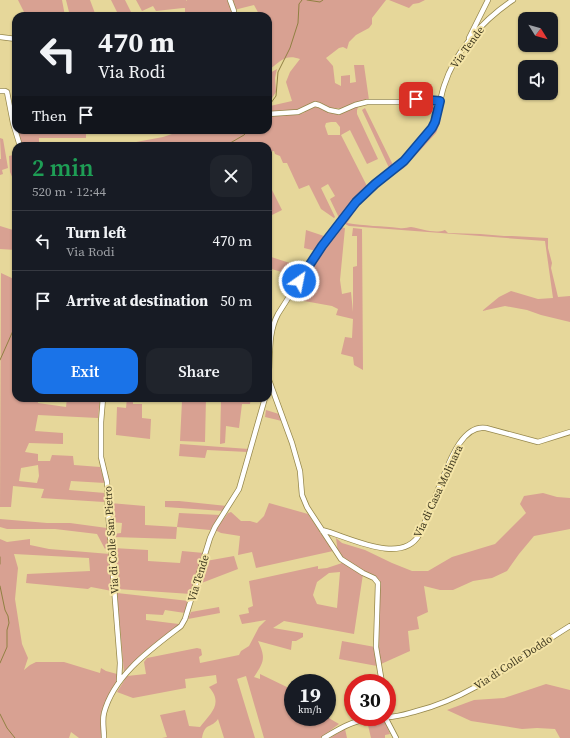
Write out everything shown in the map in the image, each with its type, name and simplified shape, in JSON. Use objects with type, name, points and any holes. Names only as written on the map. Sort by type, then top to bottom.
[{"type":"street","points":[[230,0],[234,11]]},
{"type":"street","points":[[467,44],[474,26],[488,0]]},
{"type":"street","name":"Via Tende","points":[[272,333],[278,314],[322,246],[356,202],[375,184],[404,161],[430,131],[435,122],[449,72],[467,44],[489,18],[513,0]]},
{"type":"street","points":[[0,38],[12,39]]},
{"type":"street","points":[[0,90],[7,92],[12,118]]},
{"type":"street","points":[[272,114],[298,112],[315,104],[329,110],[339,112],[367,102],[400,102],[415,99],[440,101]]},
{"type":"street","points":[[272,390],[292,443],[300,471],[302,495],[311,514],[341,559],[374,578],[378,583],[376,647],[380,674]]},
{"type":"street","name":"Via di Colle San Pietro","points":[[103,402],[101,451],[107,482],[120,663],[119,683]]},
{"type":"street","name":"Via Tende","points":[[104,738],[104,714],[111,696],[119,683],[132,667],[184,622],[210,538],[215,527],[239,490],[264,402]]},
{"type":"street","name":"Via di Casa Molinara","points":[[322,530],[388,550],[405,547],[414,542],[416,539],[452,456],[463,439],[473,431],[478,428],[486,428],[538,442],[570,432]]},
{"type":"street","name":"Via di Colle Doddo","points":[[396,717],[432,707],[458,697],[485,683],[542,643],[570,626]]},
{"type":"street","name":"Via di Colle Doddo","points":[[324,738],[345,726]]},
{"type":"street","points":[[390,726],[396,738]]},
{"type":"shaded area","points":[[18,0],[62,0],[64,12],[24,12]]},
{"type":"shaded area","points":[[66,0],[90,0],[94,12],[69,12]]},
{"type":"shaded area","points":[[111,0],[125,0],[131,12],[117,12]]},
{"type":"shaded area","points":[[136,0],[228,0],[232,12],[185,12],[185,8],[156,11],[153,6],[142,11]]},
{"type":"shaded area","points":[[231,0],[386,0],[372,18],[372,24],[369,28],[356,35],[349,42],[347,49],[343,47],[339,48],[326,58],[333,66],[335,83],[341,86],[341,76],[350,75],[350,83],[356,82],[354,65],[364,65],[369,100],[360,102],[357,114],[378,159],[367,164],[350,130],[341,135],[368,188],[340,220],[330,199],[335,196],[328,184],[321,188],[335,217],[334,218],[321,209],[309,185],[299,189],[287,163],[283,163],[280,156],[275,154],[274,151],[272,151],[272,142],[136,142],[172,134],[272,134],[272,115],[304,113],[307,108],[295,111],[272,113],[272,106],[292,101],[286,82],[290,72],[300,59],[295,57],[286,58],[272,67],[272,12],[258,12],[254,5],[234,10]],"holes":[[[323,106],[332,109],[340,108],[335,114],[323,110]],[[336,122],[340,127],[340,135],[328,135],[325,126],[326,123]]]},
{"type":"shaded area","points":[[389,0],[425,0],[413,4],[409,8]]},
{"type":"shaded area","points":[[277,69],[275,78],[276,92],[272,98],[272,72]]},
{"type":"shaded area","points":[[441,105],[440,123],[436,133],[404,168],[386,179],[361,202],[347,223],[401,228],[411,227],[433,231],[445,230],[448,233],[548,238],[548,248],[552,263],[551,268],[558,297],[570,296],[570,322],[527,310],[505,306],[482,311],[499,297],[511,291],[538,299],[553,298],[545,241],[349,226],[343,223],[359,201],[414,152],[432,132],[436,126]]},
{"type":"shaded area","points":[[365,108],[394,167],[390,170],[362,110]]},
{"type":"shaded area","points":[[18,134],[86,134],[86,138],[39,138],[39,142],[20,142]]},
{"type":"shaded area","points":[[0,138],[3,139],[8,168],[2,170],[3,174],[0,175],[1,159]]},
{"type":"shaded area","points":[[12,155],[12,177],[10,172],[9,156]]},
{"type":"shaded area","points":[[272,190],[282,210],[272,215]]},
{"type":"shaded area","points":[[0,226],[12,230],[12,250],[0,249]]},
{"type":"shaded area","points":[[340,227],[345,228],[340,280],[342,294],[351,292],[353,312],[353,267],[357,266],[357,236],[352,236],[353,228],[362,229],[363,370],[354,365],[353,357],[341,354],[345,337],[352,338],[353,319],[336,315],[338,309],[332,306],[293,299],[327,244]]},
{"type":"shaded area","points":[[306,230],[327,237],[316,251],[304,248]]},
{"type":"shaded area","points":[[272,257],[293,264],[294,262],[307,266],[299,277],[272,269]]},
{"type":"shaded area","points":[[1,273],[12,278],[12,402],[38,402],[66,407],[67,402],[100,402],[98,418],[38,415],[35,431],[63,433],[63,444],[29,443],[25,452],[38,454],[38,461],[50,461],[52,455],[73,456],[74,465],[100,467],[105,483],[71,481],[69,490],[105,493],[104,502],[41,498],[44,489],[13,486],[11,507],[0,507]],"holes":[[[38,465],[39,476],[37,483],[19,481],[21,468]]]},
{"type":"shaded area","points":[[127,402],[142,404],[142,418],[151,419],[150,439],[116,435],[117,407],[126,408]]},
{"type":"shaded area","points":[[182,402],[206,402],[205,442],[180,441]]},
{"type":"shaded area","points":[[221,402],[250,402],[250,404],[242,404],[239,428],[226,426],[225,443],[220,444]]},
{"type":"shaded area","points":[[266,410],[279,414],[282,421],[265,417]]},
{"type":"shaded area","points":[[180,444],[249,449],[248,452],[207,450],[205,458],[179,456]]},
{"type":"shaded area","points":[[543,493],[557,497],[570,498],[570,529],[534,536],[507,571],[492,578],[473,581],[453,590],[440,590],[424,586],[428,612],[417,617],[419,629],[408,631],[410,651],[381,664],[379,651],[380,580],[363,574],[354,634],[284,621],[273,628],[303,633],[303,637],[296,641],[292,641],[291,650],[258,641],[263,660],[254,677],[260,679],[260,674],[284,686],[284,726],[336,726],[336,722],[339,724],[320,738],[264,738],[246,676],[237,679],[255,738],[224,738],[218,719],[205,730],[202,738],[162,738],[167,737],[160,715],[185,710],[189,726],[200,727],[214,708],[215,699],[209,687],[217,683],[216,675],[185,679],[186,688],[133,698],[117,692],[127,676],[146,674],[144,662],[147,658],[197,648],[201,649],[202,655],[199,657],[200,663],[239,655],[241,651],[249,646],[259,627],[266,620],[242,624],[239,615],[249,613],[248,608],[253,606],[249,581],[318,566],[318,569],[327,568],[345,562],[338,553],[336,538],[342,543],[365,550],[412,571],[428,571],[452,557],[495,544],[526,513],[520,504],[524,496]],"holes":[[[340,572],[337,608],[317,604],[313,595],[317,582],[329,573]]]},
{"type":"shaded area","points":[[165,501],[227,506],[223,511],[165,507]]},
{"type":"shaded area","points":[[110,503],[145,506],[145,525],[177,527],[176,539],[113,537],[113,534],[121,533],[122,523],[111,522]]},
{"type":"shaded area","points":[[269,503],[308,514],[333,551],[256,568],[252,552],[238,555],[240,536],[221,533],[215,530],[228,513],[231,512],[241,521],[257,523],[264,516]]},
{"type":"shaded area","points":[[179,513],[220,515],[210,530],[177,527]]},
{"type":"shaded area","points":[[0,519],[47,523],[70,523],[107,528],[109,551],[105,549],[97,534],[55,529],[7,529],[0,527]]},
{"type":"shaded area","points":[[0,539],[7,542],[30,539],[30,545],[49,549],[110,554],[112,591],[91,587],[88,589],[26,583],[27,574],[90,571],[89,558],[14,554],[18,568],[15,599],[22,644],[28,658],[24,670],[36,662],[64,662],[100,673],[101,668],[117,674],[118,677],[116,684],[103,714],[103,738],[79,738],[71,732],[69,738],[0,738]]},
{"type":"shaded area","points":[[113,548],[148,550],[148,561],[180,563],[182,551],[204,553],[191,594],[117,589]]},
{"type":"shaded area","points":[[234,556],[238,569],[199,584],[206,561]]},
{"type":"shaded area","points":[[117,593],[189,601],[185,613],[165,610],[163,615],[146,614],[146,620],[179,624],[124,673]]},
{"type":"shaded area","points":[[219,607],[220,613],[188,619],[191,612]]},
{"type":"shaded area","points":[[342,641],[375,647],[377,666],[339,659]]},
{"type":"shaded area","points":[[546,684],[570,690],[570,738],[560,738],[555,729],[522,729],[471,721],[447,710],[474,700],[504,698]]},
{"type":"shaded area","points":[[368,726],[387,726],[390,734],[385,735],[385,738],[371,738]]},
{"type":"shaded area","points":[[345,729],[347,738],[330,738]]},
{"type":"waterway","points":[[272,102],[276,96],[278,72],[290,48],[298,23],[299,4],[302,0]]},
{"type":"waterway","points":[[307,0],[320,2],[323,0]]},
{"type":"waterway","points":[[232,142],[245,134]]},
{"type":"waterway","points":[[0,360],[12,333]]},
{"type":"waterway","points":[[0,557],[0,564]]},
{"type":"waterway","points":[[0,586],[9,623],[7,630],[7,647],[0,663]]},
{"type":"waterway","points":[[0,714],[7,728],[15,738]]},
{"type":"route","points":[[299,281],[332,232],[356,202],[369,189],[404,161],[426,137],[432,128],[440,101],[416,99]]}]
